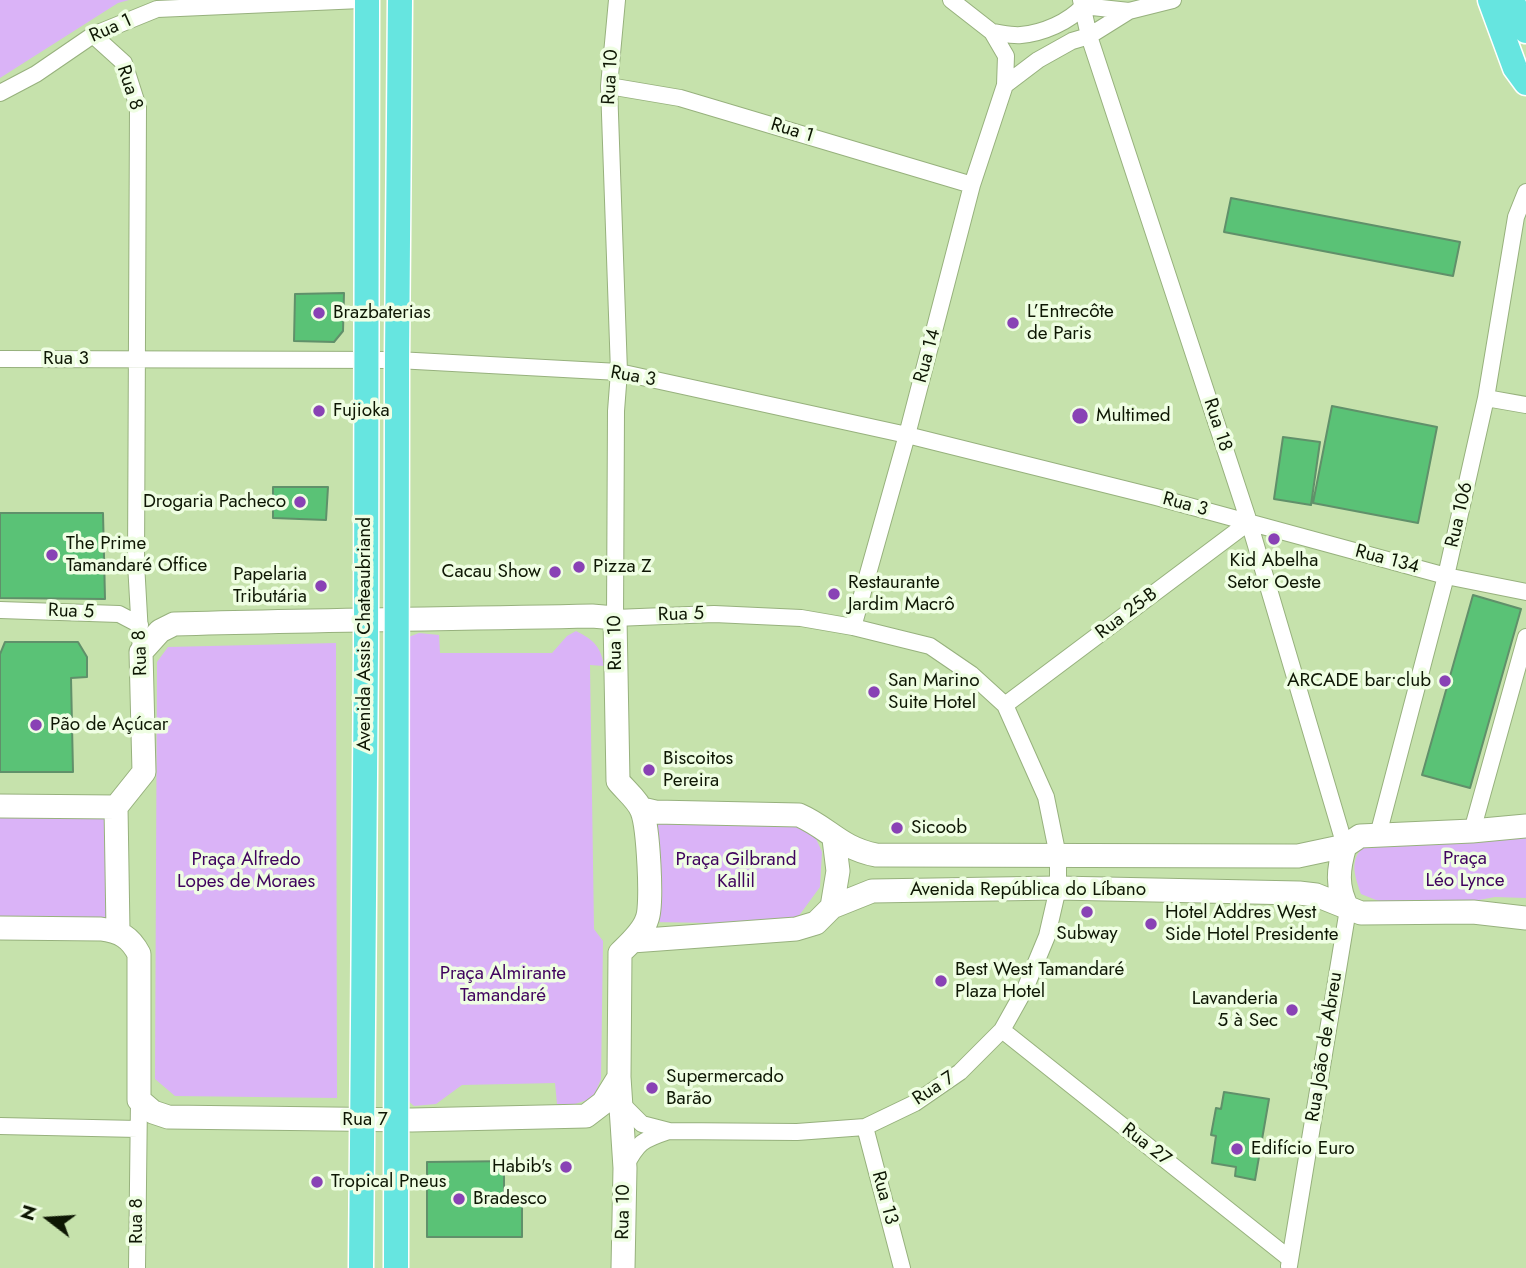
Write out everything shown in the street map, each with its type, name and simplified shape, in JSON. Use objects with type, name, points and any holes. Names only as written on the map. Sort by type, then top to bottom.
[{"type":"main road","name":"Avenida Assis Chateaubriand","points":[[361,1268],[367,0]]},
{"type":"main road","name":"Avenida Assis Chateaubriand","points":[[396,1268],[400,0]]},
{"type":"main road","points":[[1490,0],[1516,68],[1526,83]]},
{"type":"main road","points":[[1512,0],[1526,31]]},
{"type":"main road","name":"Rua 5","points":[[141,652],[160,631],[174,624],[592,616],[615,618]]},
{"type":"main road","name":"Rua 10","points":[[615,618],[618,781],[642,809],[647,838],[649,904],[647,919],[620,953],[619,1077],[623,1105],[625,1168],[623,1268]]},
{"type":"main road","name":"Rua 8","points":[[116,807],[145,772],[141,652]]},
{"type":"main road","points":[[0,806],[116,807],[118,931],[0,928]]},
{"type":"main road","name":"Avenida República do Líbano","points":[[642,809],[655,812],[799,816],[817,823],[834,839],[857,851],[876,855],[1298,856],[1345,846],[1360,836],[1526,826]]},
{"type":"main road","points":[[832,907],[838,871],[834,839]]},
{"type":"main road","points":[[1345,846],[1338,878],[1340,895],[1348,909]]},
{"type":"main road","name":"Avenida República do Líbano","points":[[632,941],[796,929],[816,923],[832,907],[872,891],[1058,888],[1299,893],[1316,895],[1361,913],[1473,912],[1526,918]]},
{"type":"main road","name":"Rua 8","points":[[118,931],[131,940],[139,954],[139,1100]]},
{"type":"main road","name":"Rua 7","points":[[139,1100],[153,1112],[168,1117],[395,1120],[586,1115],[603,1103],[619,1077]]},
{"type":"street","name":"Rua 1","points":[[0,93],[36,74],[93,35],[156,9],[360,0]]},
{"type":"street","name":"Rua 10","points":[[615,618],[616,411],[619,372],[609,86],[617,0]]},
{"type":"street","points":[[951,0],[992,32],[1020,35],[1042,30],[1074,17],[1082,3],[1129,11]]},
{"type":"street","points":[[1005,85],[1038,60],[1072,41],[1089,36],[1129,11],[1173,0]]},
{"type":"street","name":"Rua 18","points":[[1082,3],[1089,36],[1249,522],[1345,846]]},
{"type":"street","name":"Rua 14","points":[[853,627],[907,435],[972,185],[1005,85],[1006,56],[992,32]]},
{"type":"street","name":"Rua 8","points":[[93,35],[124,63],[138,107],[136,563],[141,652]]},
{"type":"street","name":"Rua 1","points":[[609,86],[680,98],[972,185]]},
{"type":"street","name":"Rua 106","points":[[1378,835],[1446,576],[1486,398],[1516,217],[1526,192]]},
{"type":"street","name":"Rua 3","points":[[0,359],[397,360],[619,372],[907,435],[1249,522]]},
{"type":"street","points":[[1486,398],[1526,405]]},
{"type":"street","name":"Rua 134","points":[[1249,522],[1446,576],[1526,592]]},
{"type":"street","name":"Rua 25-B","points":[[1005,705],[1249,522]]},
{"type":"street","name":"Rua 5","points":[[0,610],[119,614],[140,625]]},
{"type":"street","name":"Rua 5","points":[[615,618],[714,614],[801,618],[853,627],[930,646],[971,674],[1005,705],[1046,797],[1058,856]]},
{"type":"street","points":[[1472,831],[1526,636]]},
{"type":"street","name":"Rua 7","points":[[623,1105],[642,1124],[668,1131],[797,1132],[865,1127],[915,1102],[960,1072],[1002,1030],[1025,989],[1046,936],[1058,888],[1058,856]]},
{"type":"street","name":"Rua João de Abreu","points":[[1289,1264],[1348,909]]},
{"type":"street","name":"Rua 27","points":[[1002,1030],[1289,1264]]},
{"type":"street","name":"Rua 8","points":[[137,1268],[139,1100]]},
{"type":"street","points":[[0,1126],[138,1129]]},
{"type":"street","name":"Rua 13","points":[[865,1127],[902,1268]]},
{"type":"street","name":"Rua 7","points":[[625,1168],[634,1149],[643,1139],[668,1131]]},
{"type":"green space","points":[[0,0],[129,0],[118,3],[0,78]]},
{"type":"green space","name":"Praça Almirante Tamandaré","points":[[576,631],[596,645],[604,666],[590,665],[594,929],[603,941],[601,1079],[593,1098],[575,1104],[557,1104],[555,1083],[462,1085],[436,1104],[414,1106],[405,1098],[406,638],[419,633],[439,635],[440,653],[552,653],[567,636]]},
{"type":"green space","name":"Praça Alfredo Lopes de Moraes","points":[[336,643],[337,1098],[175,1096],[155,1079],[157,662],[168,647]]},
{"type":"green space","points":[[108,817],[110,921],[0,918],[0,818]]},
{"type":"green space","name":"Praça Gilbrand Kallil","points":[[653,817],[801,824],[814,834],[822,852],[820,887],[798,917],[778,924],[650,922]]},
{"type":"green space","name":"Praça Léo Lynce","points":[[1526,835],[1526,898],[1495,897],[1468,902],[1381,902],[1361,894],[1354,869],[1356,858],[1363,847]]},
{"type":"building","points":[[1231,198],[1460,242],[1453,276],[1224,232]]},
{"type":"building","name":"Brazbaterias","points":[[344,293],[343,331],[334,342],[294,341],[295,294]]},
{"type":"building","points":[[1332,406],[1437,427],[1418,523],[1313,503]]},
{"type":"building","points":[[1283,437],[1320,442],[1311,505],[1274,499]]},
{"type":"building","name":"Drogaria Pacheco","points":[[273,487],[328,487],[326,520],[273,518]]},
{"type":"building","name":"The Prime Tamandaré Office","points":[[0,513],[103,513],[105,599],[0,598]]},
{"type":"building","points":[[1473,595],[1521,609],[1470,788],[1422,775]]},
{"type":"building","name":"Pão de Açúcar","points":[[5,642],[78,642],[87,657],[87,677],[71,678],[73,772],[0,772],[0,654]]},
{"type":"building","name":"Edifício Euro","points":[[1224,1092],[1269,1099],[1255,1180],[1235,1176],[1236,1167],[1212,1163],[1216,1136],[1211,1135],[1216,1108],[1221,1109]]},
{"type":"building","points":[[516,1161],[516,1172],[504,1172],[504,1201],[522,1201],[522,1237],[427,1237],[427,1162]]},
{"type":"place","name":"Brazbaterias","points":[[319,313]]},
{"type":"place","name":"L’Entrecôte de Paris","points":[[1013,323]]},
{"type":"place","name":"Fujioka","points":[[319,411]]},
{"type":"place","name":"Multimed","points":[[1080,416]]},
{"type":"place","name":"Drogaria Pacheco","points":[[300,502]]},
{"type":"place","name":"Kid Abelha Setor Oeste","points":[[1274,539]]},
{"type":"place","name":"The Prime Tamandaré Office","points":[[52,555]]},
{"type":"place","name":"Pizza Z","points":[[579,567]]},
{"type":"place","name":"Cacau Show","points":[[555,572]]},
{"type":"place","name":"Papelaria Tributária","points":[[321,586]]},
{"type":"place","name":"Restaurante Jardim Macrô","points":[[834,594]]},
{"type":"place","name":"ARCADE bar•club","points":[[1445,681]]},
{"type":"place","name":"San Marino Suite Hotel","points":[[874,692]]},
{"type":"place","name":"Pão de Açúcar","points":[[36,725]]},
{"type":"place","name":"Biscoitos Pereira","points":[[649,770]]},
{"type":"place","name":"Sicoob","points":[[897,828]]},
{"type":"place","name":"Subway","points":[[1087,912]]},
{"type":"place","name":"Hotel Addres West Side Hotel Presidente","points":[[1151,924]]},
{"type":"place","name":"Best West Tamandaré Plaza Hotel","points":[[941,981]]},
{"type":"place","name":"Lavanderia 5 à Sec","points":[[1292,1010]]},
{"type":"place","name":"Supermercado Barão","points":[[652,1088]]},
{"type":"place","name":"Edifício Euro","points":[[1237,1149]]},
{"type":"place","name":"Habib's","points":[[566,1167]]},
{"type":"place","name":"Tropical Pneus","points":[[317,1182]]},
{"type":"place","name":"Bradesco","points":[[459,1199]]}]
